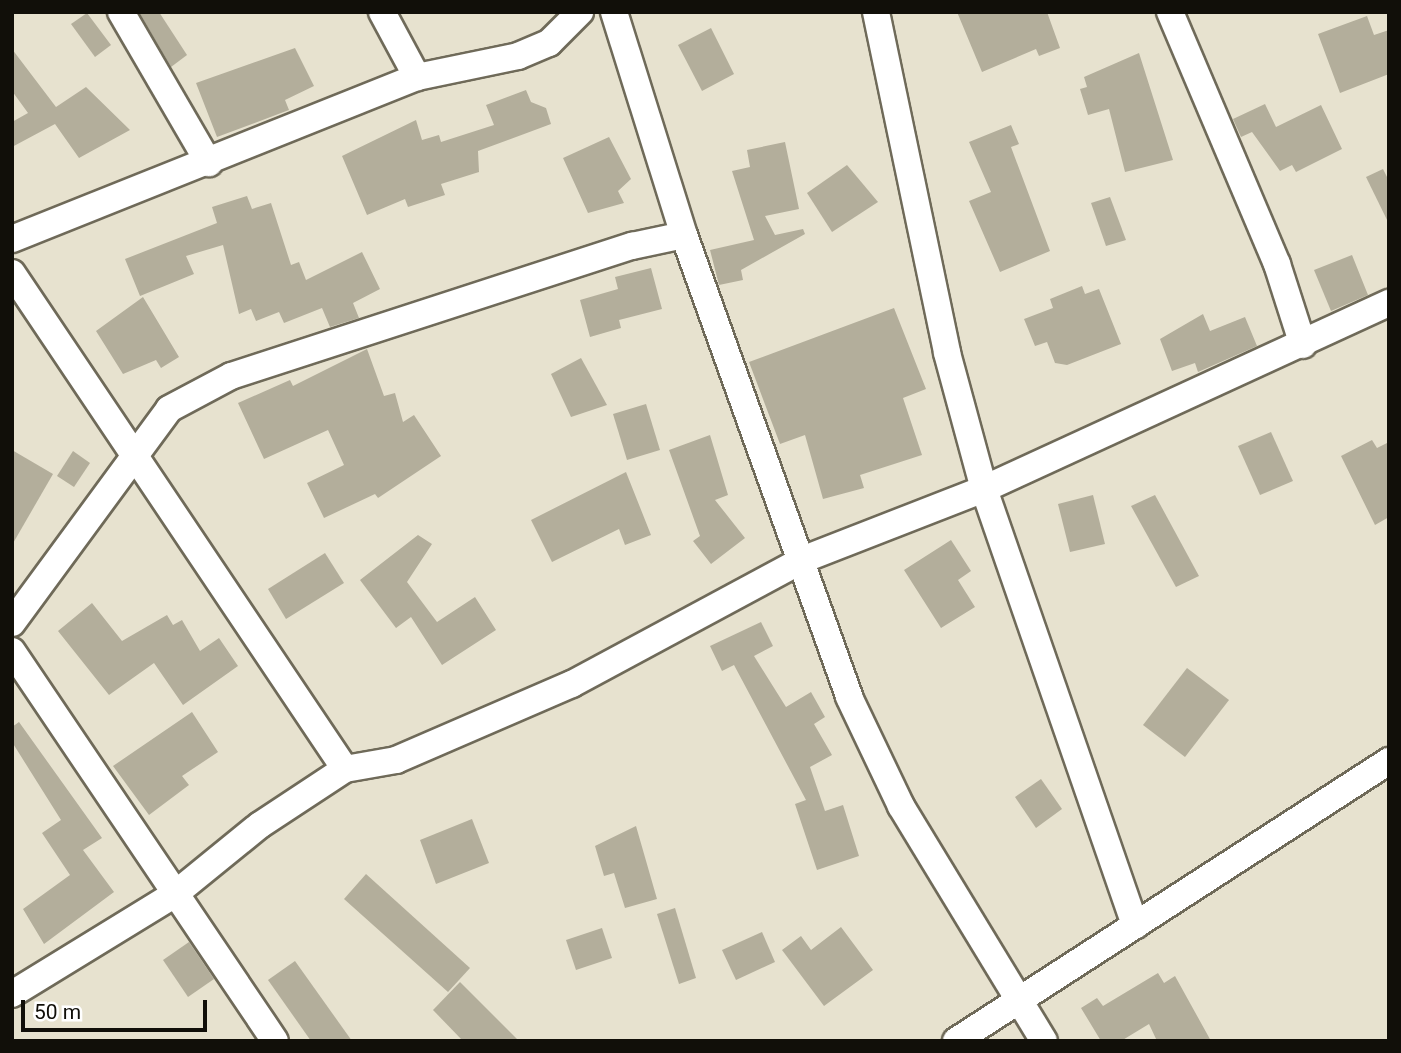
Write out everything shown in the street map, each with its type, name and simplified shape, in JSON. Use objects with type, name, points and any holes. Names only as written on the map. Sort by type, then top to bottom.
[{"type":"street","points":[[121,12],[209,163]]},
{"type":"street","points":[[382,12],[417,76]]},
{"type":"street","points":[[12,239],[209,163],[417,76],[518,56],[549,43],[580,12]]},
{"type":"street","points":[[614,12],[684,235],[849,697],[901,806],[1044,1041]]},
{"type":"street","points":[[876,12],[947,353],[984,489],[1135,926]]},
{"type":"street","points":[[1170,12],[1277,264],[1303,345]]},
{"type":"street","points":[[12,623],[169,409],[231,376],[632,246],[684,235]]},
{"type":"street","points":[[12,273],[345,769]]},
{"type":"street","points":[[12,994],[175,894],[260,825],[345,769],[396,760],[572,684],[802,560],[984,489],[1303,345],[1389,303]]},
{"type":"street","points":[[12,651],[275,1041]]},
{"type":"street","points":[[956,1041],[1389,761]]},
{"type":"building","points":[[139,12],[159,12],[187,55],[171,67]]},
{"type":"building","points":[[957,12],[1047,12],[1060,48],[1039,56],[1036,49],[982,72]]},
{"type":"building","points":[[87,13],[111,45],[95,57],[71,24]]},
{"type":"building","points":[[1367,16],[1374,35],[1389,30],[1389,74],[1340,93],[1318,34]]},
{"type":"building","points":[[711,28],[734,74],[702,91],[678,45]]},
{"type":"building","points":[[295,48],[314,86],[285,100],[289,110],[217,137],[196,83]]},
{"type":"building","points":[[12,49],[56,107],[86,87],[130,130],[79,158],[55,124],[12,147],[12,122],[28,113],[12,91]]},
{"type":"building","points":[[1139,53],[1173,160],[1125,172],[1109,109],[1088,115],[1080,89],[1087,87],[1084,77]]},
{"type":"building","points":[[526,90],[531,102],[546,108],[551,124],[478,151],[479,172],[441,184],[445,195],[408,207],[405,199],[367,215],[342,156],[416,120],[422,140],[439,135],[441,142],[494,125],[486,105]]},
{"type":"building","points":[[1265,104],[1276,127],[1321,105],[1342,149],[1296,172],[1292,165],[1280,171],[1252,132],[1241,137],[1233,119]]},
{"type":"building","points":[[1011,125],[1019,144],[1011,147],[1050,251],[1000,272],[969,201],[991,192],[969,142]]},
{"type":"building","points":[[609,137],[631,179],[618,191],[624,203],[588,213],[563,158]]},
{"type":"building","points":[[785,142],[799,209],[765,216],[775,235],[803,229],[805,234],[741,270],[743,280],[719,285],[710,250],[754,240],[732,171],[750,167],[747,150]]},
{"type":"building","points":[[847,165],[878,202],[832,232],[807,193]]},
{"type":"building","points":[[1383,169],[1389,181],[1389,224],[1366,177]]},
{"type":"building","points":[[247,196],[252,209],[271,203],[291,265],[299,262],[306,280],[362,252],[380,289],[353,303],[359,318],[330,327],[322,308],[284,323],[279,312],[256,321],[251,309],[239,314],[223,245],[186,256],[194,274],[140,296],[125,259],[217,223],[212,207]]},
{"type":"building","points":[[1110,197],[1126,240],[1106,246],[1091,203]]},
{"type":"building","points":[[1352,255],[1368,295],[1331,311],[1314,270]]},
{"type":"building","points":[[651,268],[662,309],[619,320],[621,328],[590,337],[580,300],[618,289],[615,277]]},
{"type":"building","points":[[1082,286],[1085,294],[1099,289],[1121,344],[1067,365],[1055,363],[1047,342],[1035,346],[1024,319],[1053,308],[1050,299]]},
{"type":"building","points":[[143,297],[179,357],[161,368],[156,360],[123,374],[96,331]]},
{"type":"building","points":[[894,308],[926,389],[903,398],[922,455],[860,475],[864,488],[823,499],[805,435],[780,444],[749,362]]},
{"type":"building","points":[[1203,314],[1210,331],[1245,317],[1257,346],[1198,372],[1195,363],[1172,371],[1160,339]]},
{"type":"building","points":[[367,349],[384,396],[395,393],[403,422],[414,415],[441,456],[378,498],[375,494],[324,518],[307,483],[344,465],[328,430],[264,459],[238,403],[290,380],[293,386]]},
{"type":"building","points":[[581,358],[607,405],[571,417],[551,374]]},
{"type":"building","points":[[646,404],[660,450],[627,460],[613,414]]},
{"type":"building","points":[[1271,432],[1293,481],[1260,495],[1238,446]]},
{"type":"building","points":[[710,435],[728,495],[715,500],[745,538],[711,564],[693,541],[700,536],[669,450]]},
{"type":"building","points":[[1372,440],[1377,448],[1389,442],[1389,517],[1375,525],[1341,456]]},
{"type":"building","points":[[12,450],[53,474],[12,545]]},
{"type":"building","points":[[73,451],[90,463],[74,487],[57,476]]},
{"type":"building","points":[[626,472],[651,535],[625,545],[619,529],[552,562],[531,520]]},
{"type":"building","points":[[1093,495],[1105,544],[1070,552],[1058,504]]},
{"type":"building","points":[[1155,495],[1199,576],[1176,587],[1131,506]]},
{"type":"building","points":[[418,535],[432,544],[407,582],[437,622],[475,597],[496,630],[442,665],[411,617],[396,628],[360,580]]},
{"type":"building","points":[[951,540],[971,571],[958,580],[975,607],[941,628],[904,570]]},
{"type":"building","points":[[325,553],[344,583],[286,619],[268,589]]},
{"type":"building","points":[[92,603],[122,641],[167,615],[173,625],[182,620],[200,651],[219,638],[238,666],[183,705],[154,663],[109,695],[58,631]]},
{"type":"building","points":[[761,622],[773,646],[754,656],[786,707],[811,692],[825,717],[814,724],[832,755],[810,767],[825,811],[843,805],[859,856],[817,870],[795,804],[806,800],[734,665],[722,671],[710,646]]},
{"type":"building","points":[[1187,668],[1229,700],[1185,757],[1143,725]]},
{"type":"building","points":[[192,712],[218,752],[182,776],[189,785],[149,815],[113,766]]},
{"type":"building","points":[[19,722],[102,838],[83,850],[114,892],[44,944],[23,909],[70,875],[42,833],[61,820],[12,742],[12,727]]},
{"type":"building","points":[[1041,779],[1062,809],[1036,828],[1015,797]]},
{"type":"building","points":[[472,819],[489,863],[436,884],[420,840]]},
{"type":"building","points":[[636,826],[657,899],[625,908],[614,873],[604,876],[595,846]]},
{"type":"building","points":[[366,874],[470,968],[448,992],[344,899]]},
{"type":"building","points":[[675,908],[696,978],[679,984],[657,914]]},
{"type":"building","points":[[841,927],[873,970],[824,1006],[782,950],[801,936],[811,950]]},
{"type":"building","points":[[602,928],[612,958],[576,970],[566,940]]},
{"type":"building","points":[[762,932],[775,962],[736,980],[722,950]]},
{"type":"building","points":[[189,942],[214,979],[188,997],[163,960]]},
{"type":"building","points":[[295,961],[352,1041],[311,1041],[268,980]]},
{"type":"building","points":[[1158,973],[1164,983],[1175,976],[1211,1041],[1157,1041],[1149,1024],[1121,1041],[1101,1041],[1081,1008],[1097,998],[1103,1006]]},
{"type":"building","points":[[460,982],[519,1041],[463,1041],[433,1010]]}]
